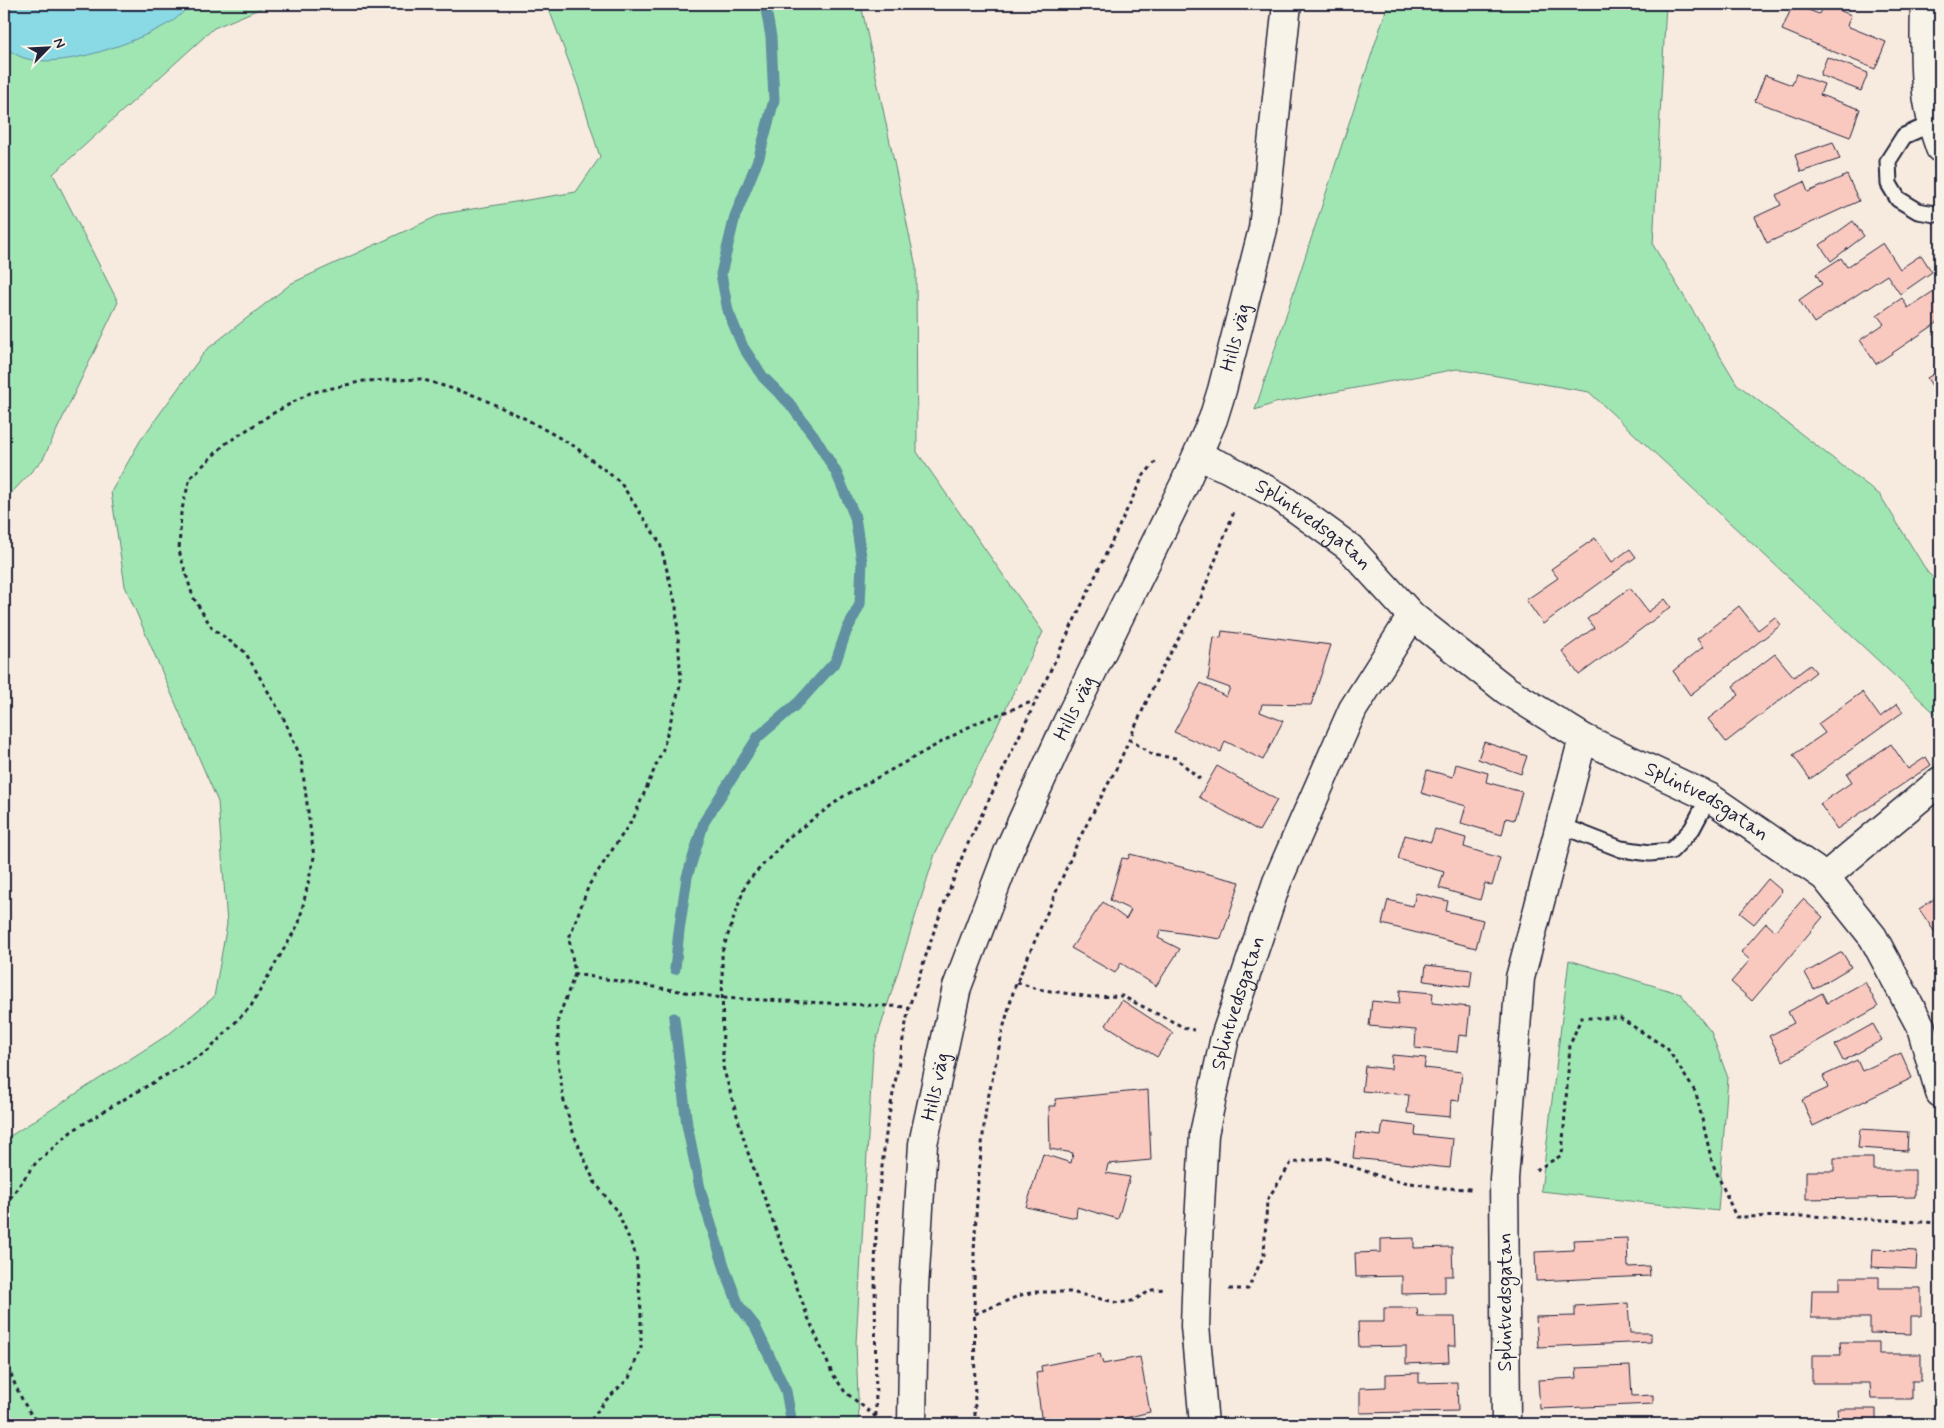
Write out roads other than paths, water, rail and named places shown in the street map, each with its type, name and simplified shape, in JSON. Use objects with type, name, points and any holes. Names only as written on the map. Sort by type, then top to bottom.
[{"type":"street","name":"Hills väg","points":[[912,1424],[914,1288],[923,1144],[957,987],[1009,850],[1072,715],[1198,456],[1213,419],[1263,229],[1287,4]]},
{"type":"street","points":[[1924,4],[1924,74],[1936,136]]},
{"type":"street","name":"Splintvedsgatan","points":[[1198,456],[1227,468],[1280,497],[1349,547],[1412,616],[1506,690],[1582,738],[1709,797],[1825,877],[1872,938],[1921,1027],[1940,1093]]},
{"type":"street","name":"Splintvedsgatan","points":[[1204,1424],[1196,1326],[1198,1241],[1204,1134],[1225,1037],[1277,882],[1353,709],[1412,616]]},
{"type":"street","name":"Splintvedsgatan","points":[[1506,1424],[1504,1179],[1520,978],[1582,738]]},
{"type":"street","points":[[1825,877],[1940,781]]},
{"type":"lane","points":[[1936,136],[1904,136],[1888,161],[1889,184],[1898,199],[1918,211],[1936,214],[1940,212]]},
{"type":"lane","points":[[1560,825],[1621,850],[1650,853],[1671,851],[1692,829],[1709,797]]},
{"type":"water","points":[[4,4],[191,4],[171,22],[139,38],[78,57],[40,61],[21,57],[4,47]]},
{"type":"waterway","points":[[675,969],[687,877],[704,822],[758,737],[799,702],[836,661],[846,632],[860,604],[862,562],[855,517],[836,472],[814,436],[789,403],[763,377],[743,347],[728,311],[721,274],[735,216],[759,157],[774,100],[771,37],[765,4]]},
{"type":"waterway","points":[[674,1018],[687,1125],[701,1193],[739,1306],[755,1326],[786,1391],[792,1424]]}]
